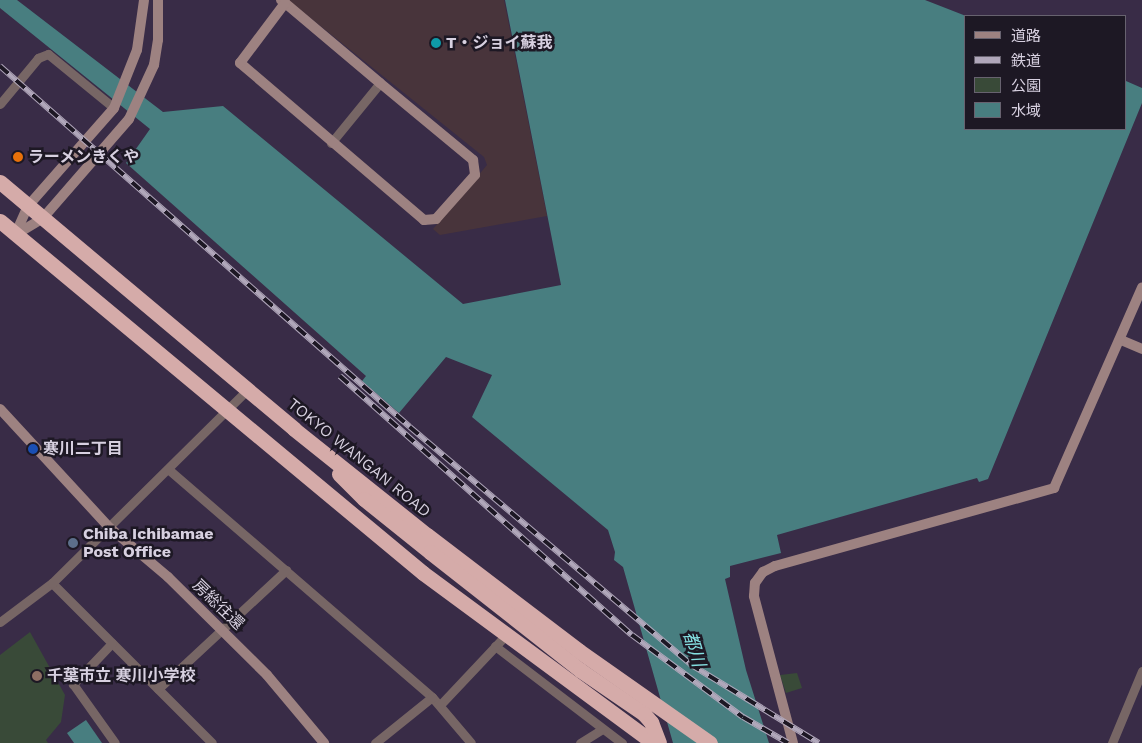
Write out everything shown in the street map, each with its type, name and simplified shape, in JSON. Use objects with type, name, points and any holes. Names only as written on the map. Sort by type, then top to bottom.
[{"type":"highway","name":"TOKYO WANGAN ROAD","points":[[0,182],[294,428],[456,558],[710,743]]},
{"type":"highway","points":[[0,221],[423,573],[500,641],[654,743]]},
{"type":"highway","points":[[294,428],[364,499],[580,670],[644,714],[651,722],[658,743]]},
{"type":"street","points":[[16,235],[28,206],[114,108],[133,65],[141,33],[144,0]]},
{"type":"street","points":[[16,235],[43,218],[129,118],[144,91],[156,53],[158,0]]},
{"type":"street","points":[[283,2],[380,83],[473,160],[475,175],[436,219],[424,220],[331,143],[240,63],[283,2]]},
{"type":"street","points":[[0,104],[38,58],[48,54],[114,108]]},
{"type":"street","points":[[331,143],[380,83]]},
{"type":"street","points":[[792,743],[754,596],[756,583],[764,572],[775,566],[1054,488],[1121,340],[1142,288]]},
{"type":"street","points":[[1121,340],[1142,349]]},
{"type":"street","points":[[0,622],[52,583],[110,528],[248,389]]},
{"type":"street","name":"房総往還","points":[[0,409],[110,528],[168,577],[267,675],[324,743]]},
{"type":"street","points":[[168,469],[432,697],[471,743]]},
{"type":"street","points":[[158,689],[286,570]]},
{"type":"street","points":[[52,583],[212,743]]},
{"type":"street","points":[[440,705],[500,641],[602,729],[622,743]]},
{"type":"street","points":[[112,643],[73,684],[115,743]]},
{"type":"street","points":[[1112,743],[1142,671]]},
{"type":"street","points":[[375,743],[432,697]]},
{"type":"street","points":[[580,743],[602,729]]},
{"type":"shaded area","points":[[288,0],[504,0],[547,216],[440,235],[433,229],[487,165],[484,157]]},
{"type":"green space","name":"千葉市立 寒川小学校","points":[[30,632],[65,695],[61,722],[46,740],[48,743],[0,743],[0,655]]},
{"type":"green space","points":[[797,673],[802,688],[786,693],[780,675]]},
{"type":"water","name":"都川","points":[[0,0],[17,0],[163,112],[223,106],[463,304],[561,285],[505,0],[925,0],[964,15],[964,130],[1127,130],[1127,81],[1142,88],[1142,103],[988,479],[979,482],[977,478],[777,535],[781,553],[730,566],[730,577],[725,579],[746,670],[769,743],[673,743],[623,567],[614,560],[615,552],[608,530],[472,417],[492,375],[446,357],[399,413],[362,381],[366,376],[126,163],[150,129],[0,8]]},
{"type":"water","points":[[86,720],[102,743],[74,743],[67,733]]},
{"type":"railway","points":[[0,66],[410,427],[690,664],[819,743]]},
{"type":"railway","points":[[340,376],[632,635],[743,717],[788,743]]},
{"type":"place","name":"T・ジョイ蘇我","points":[[436,43]]},
{"type":"place","name":"ラーメンきくや","points":[[18,157]]},
{"type":"place","name":"寒川二丁目","points":[[33,449]]},
{"type":"place","name":"Chiba Ichibamae Post Office","points":[[73,543]]},
{"type":"place","name":"千葉市立 寒川小学校","points":[[37,676]]}]
